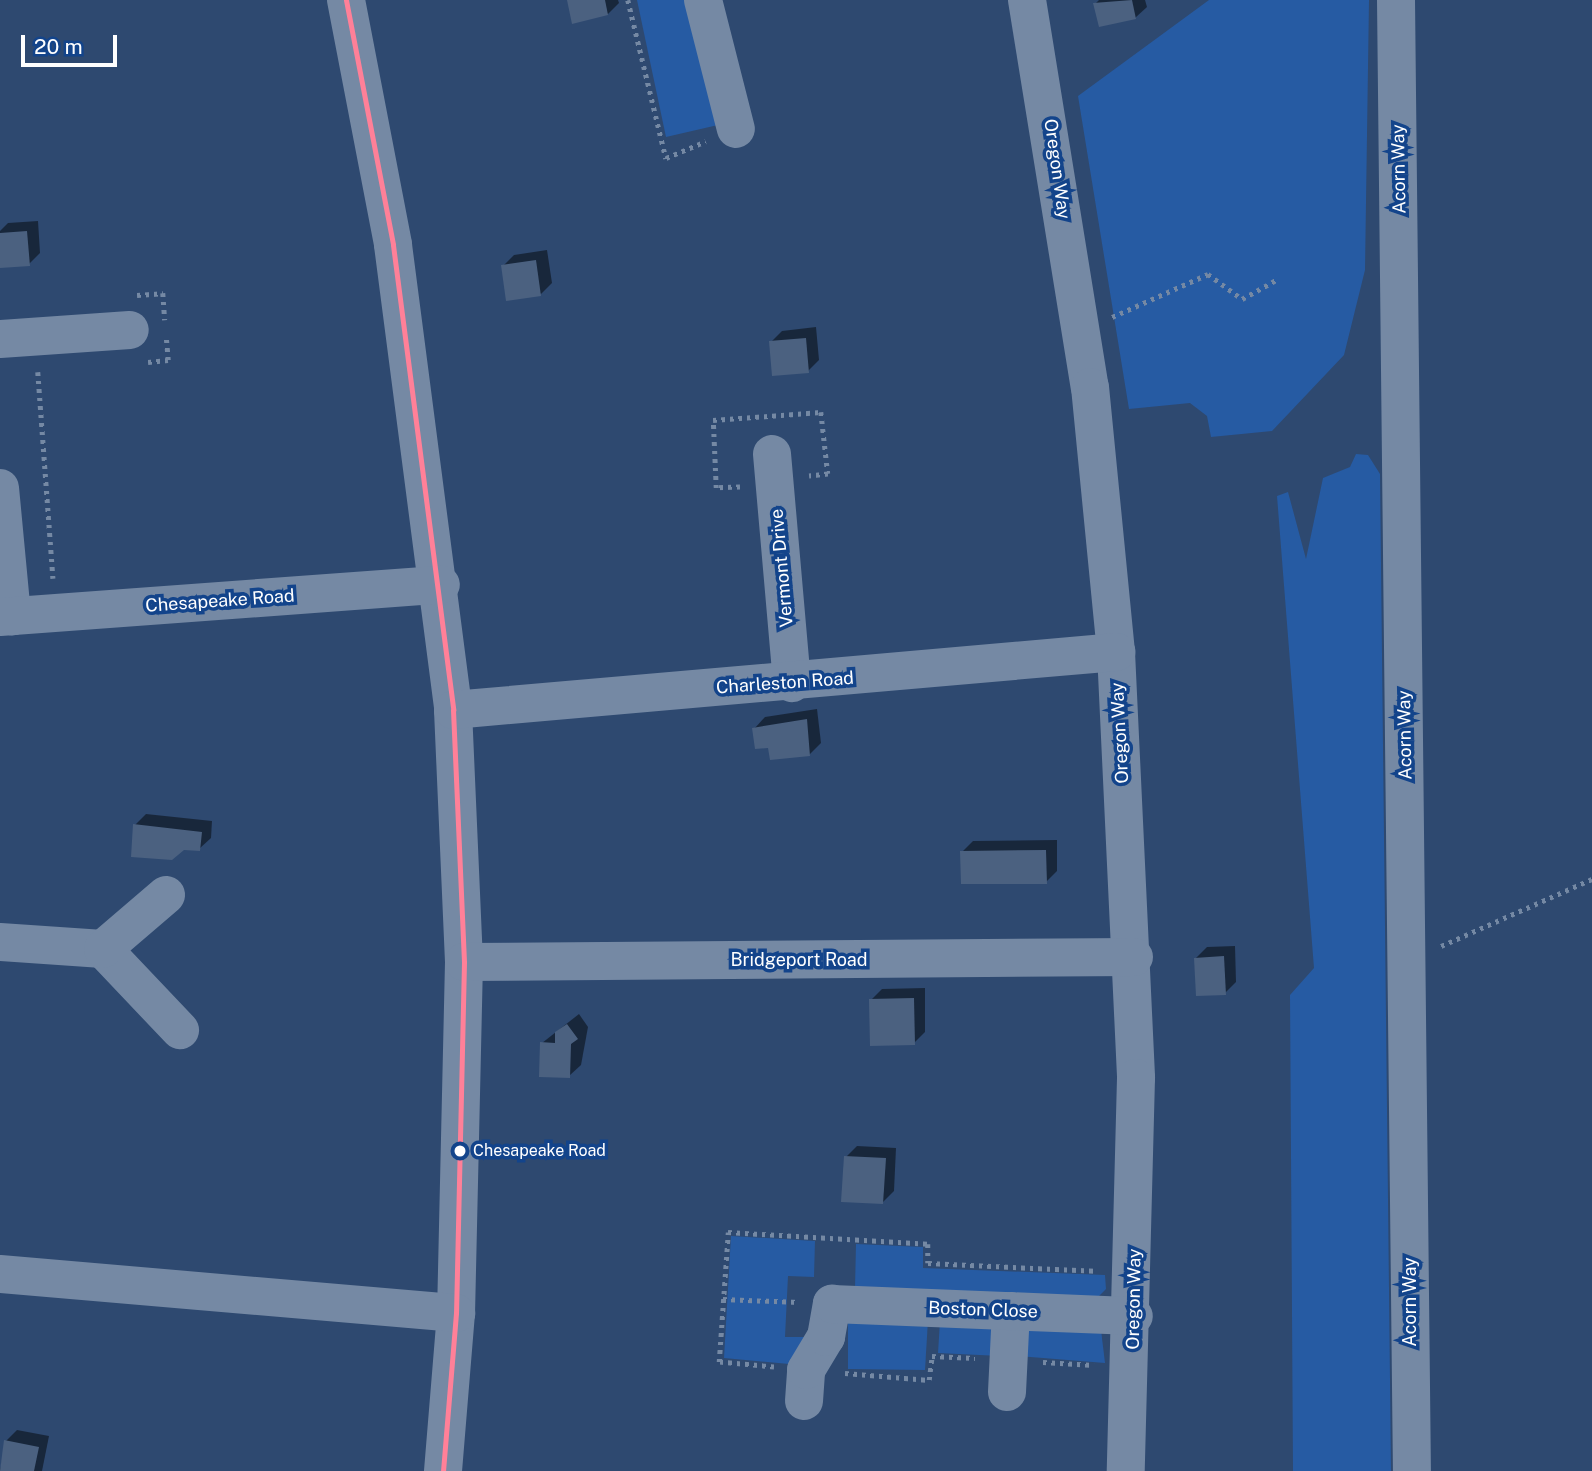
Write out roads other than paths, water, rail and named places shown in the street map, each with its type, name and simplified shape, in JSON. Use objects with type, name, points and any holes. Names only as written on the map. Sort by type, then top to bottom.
[{"type":"street","points":[[346,0],[393,245],[441,585],[453,710],[464,962],[456,1313],[443,1471]]},
{"type":"street","points":[[703,0],[736,129]]},
{"type":"street","name":"Oregon Way","points":[[1027,0],[1080,326],[1116,652],[1134,957],[1135,1315],[1126,1471]]},
{"type":"street","name":"Acorn Way","points":[[1396,0],[1412,1471]]},
{"type":"street","points":[[0,339],[131,329]]},
{"type":"street","name":"Vermont Drive","points":[[772,454],[792,683]]},
{"type":"street","points":[[0,488],[6,616]]},
{"type":"street","name":"Chesapeake Road","points":[[6,616],[441,585]]},
{"type":"street","name":"Charleston Road","points":[[453,710],[792,683],[1116,652]]},
{"type":"street","points":[[103,949],[166,895]]},
{"type":"street","points":[[0,943],[103,949],[180,1030]]},
{"type":"street","name":"Bridgeport Road","points":[[464,962],[1134,957]]},
{"type":"street","points":[[0,1274],[456,1313]]},
{"type":"street","name":"Boston Close","points":[[804,1401],[806,1370],[826,1336],[832,1304],[1135,1315]]},
{"type":"street","points":[[1007,1392],[1010,1311]]},
{"type":"place","name":"Chesapeake Road","points":[[460,1151]]}]
